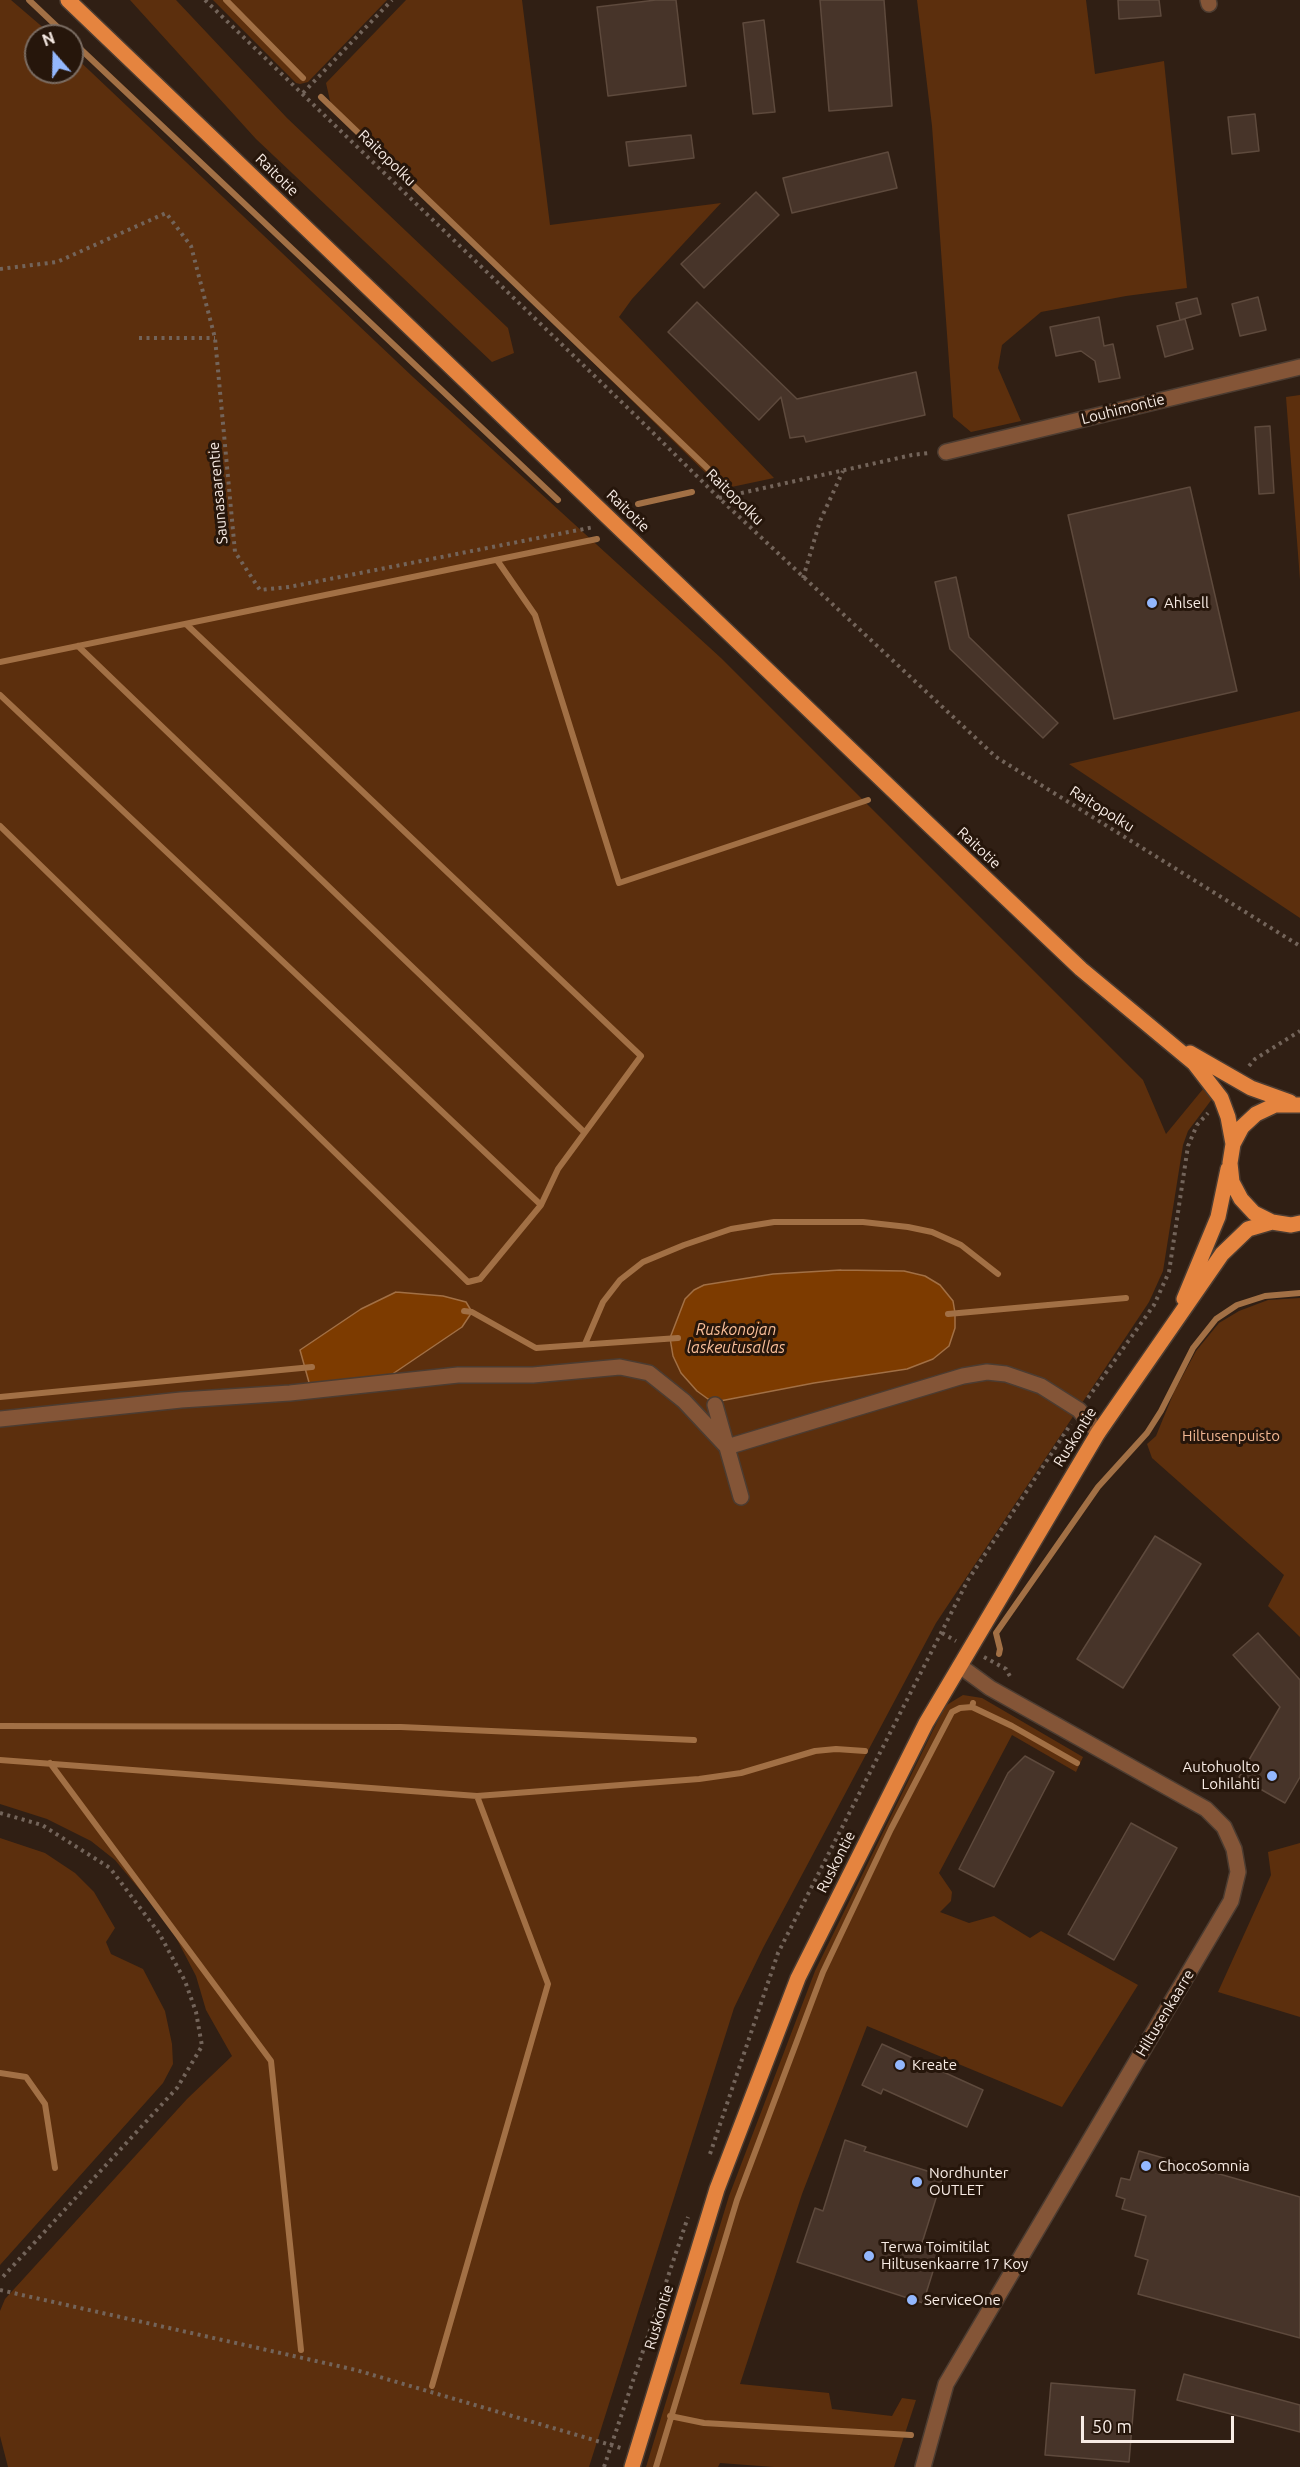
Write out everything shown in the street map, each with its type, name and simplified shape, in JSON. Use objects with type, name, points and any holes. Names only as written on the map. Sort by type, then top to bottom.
[{"type":"main road","name":"Raitotie","points":[[68,0],[1081,969],[1194,1063],[1221,1098],[1228,1117],[1233,1144]]},
{"type":"main road","name":"Raitotie","points":[[1169,1042],[1268,1095],[1298,1104]]},
{"type":"main road","points":[[1233,1144],[1242,1127],[1256,1114],[1275,1105],[1298,1104]]},
{"type":"main road","name":"Ruskontie","points":[[1175,1321],[1218,1217],[1233,1144]]},
{"type":"main road","points":[[1230,1163],[1232,1182],[1241,1200],[1254,1213],[1272,1222],[1297,1226]]},
{"type":"main road","name":"Ruskontie","points":[[634,2460],[717,2189],[798,1978],[926,1723],[1098,1433],[1175,1321],[1222,1254],[1248,1230],[1272,1222]]},
{"type":"street","name":"Louhimontie","points":[[946,452],[1300,367]]},
{"type":"street","points":[[0,1419],[181,1400],[290,1393],[458,1375],[533,1375],[620,1367],[649,1373],[684,1401],[727,1447]]},
{"type":"street","points":[[727,1447],[963,1376],[987,1372],[1006,1374],[1041,1386],[1080,1410],[1098,1433]]},
{"type":"street","points":[[715,1405],[741,1497]]},
{"type":"street","name":"Hiltusenkaarre","points":[[923,2467],[946,2384],[1231,1901],[1238,1872],[1234,1849],[1224,1827],[1206,1809],[990,1688],[960,1666]]},
{"type":"path","name":"Raitopolku","points":[[205,0],[718,498],[996,757],[1300,946]]},
{"type":"path","points":[[303,93],[392,0]]},
{"type":"path","name":"Saunasaarentie","points":[[0,269],[57,262],[166,213],[191,246],[215,338],[235,552],[260,590],[289,587],[615,523]]},
{"type":"path","points":[[139,338],[215,338]]},
{"type":"path","points":[[718,498],[912,455],[946,452]]},
{"type":"path","points":[[803,578],[820,520],[843,471]]},
{"type":"path","points":[[1237,1079],[1255,1059],[1300,1031]]},
{"type":"path","points":[[0,1814],[42,1825],[110,1868],[159,1933],[185,1981],[196,2012],[202,2046],[177,2088],[0,2280]]},
{"type":"path","points":[[0,2290],[356,2370],[634,2460]]},
{"type":"green space","points":[[0,0],[11,0],[39,24],[24,24],[24,84],[84,84],[84,65],[413,377],[721,658],[1143,1080],[1166,1134],[1203,1089],[1212,1099],[1188,1131],[1183,1145],[1163,1271],[1149,1302],[936,1623],[763,1948],[734,2008],[589,2467],[8,2467],[0,2436],[0,2311],[5,2299],[187,2099],[232,2056],[206,2010],[196,1976],[170,1926],[115,1860],[91,1841],[47,1819],[0,1804]],"holes":[[[841,1270],[904,1271],[925,1276],[955,1313],[955,1328],[949,1346],[933,1359],[907,1369],[814,1383],[720,1401],[708,1399],[697,1391],[681,1373],[673,1356],[670,1338],[685,1299],[704,1285],[773,1274]]]},
{"type":"green space","points":[[130,0],[176,0],[287,118],[508,328],[514,353],[492,362],[256,139]]},
{"type":"green space","points":[[213,0],[387,0],[308,82],[300,84],[296,83]]},
{"type":"green space","points":[[406,0],[522,0],[550,225],[721,203],[632,299],[619,317],[774,478],[722,489],[331,105],[326,83]]},
{"type":"green space","points":[[917,0],[1086,0],[1095,74],[1164,61],[1187,288],[1126,296],[1041,312],[1002,345],[998,368],[1021,421],[971,432],[953,417],[932,126]]},
{"type":"green space","points":[[1300,395],[1300,580],[1286,397]]},
{"type":"green space","points":[[1300,711],[1300,918],[1069,764]]},
{"type":"green space","name":"Hiltusenpuisto","points":[[1300,1298],[1300,1637],[1268,1606],[1284,1575],[1152,1458],[1147,1444],[1156,1436],[1174,1392],[1196,1351],[1219,1323],[1239,1311],[1268,1300]]},
{"type":"green space","points":[[963,1695],[982,1698],[1083,1757],[1076,1772],[1012,1735],[939,1873],[952,1892],[951,1901],[940,1912],[969,1923],[994,1916],[1030,1938],[1041,1931],[1138,1985],[1062,2107],[867,2026],[802,2194],[740,2384],[829,2393],[832,2409],[892,2416],[902,2398],[916,2400],[894,2467],[774,2467],[720,2463],[718,2467],[646,2467],[729,2196],[815,1971],[945,1706]]},
{"type":"green space","points":[[0,1838],[45,1853],[75,1873],[94,1892],[115,1928],[106,1942],[111,1954],[143,1969],[165,2011],[172,2044],[173,2064],[163,2083],[0,2265]]},
{"type":"green space","points":[[1300,1843],[1300,2017],[1218,1992],[1271,1875],[1268,1852]]},
{"type":"water","name":"Ruskonojan laskeutusallas","points":[[841,1270],[904,1271],[925,1276],[940,1285],[953,1301],[955,1313],[955,1328],[949,1346],[933,1359],[907,1369],[814,1383],[720,1401],[708,1399],[697,1391],[681,1373],[673,1356],[670,1338],[685,1299],[694,1290],[704,1285],[773,1274]]},
{"type":"water","points":[[396,1292],[443,1296],[466,1302],[472,1312],[462,1327],[391,1375],[310,1386],[300,1350],[361,1309]]},
{"type":"building","points":[[676,0],[686,86],[608,96],[597,7]]},
{"type":"building","points":[[820,0],[884,0],[892,106],[829,111]]},
{"type":"building","points":[[1118,0],[1159,0],[1161,16],[1119,19]]},
{"type":"building","points":[[764,20],[775,112],[753,114],[743,23]]},
{"type":"building","points":[[1255,114],[1259,151],[1232,154],[1228,117]]},
{"type":"building","points":[[691,135],[694,158],[629,166],[626,142]]},
{"type":"building","points":[[888,152],[897,188],[792,213],[783,178]]},
{"type":"building","points":[[756,192],[779,215],[704,288],[681,264]]},
{"type":"building","points":[[1258,297],[1266,330],[1240,336],[1232,304]]},
{"type":"building","points":[[1197,298],[1201,314],[1180,320],[1176,303]]},
{"type":"building","points":[[697,302],[797,399],[916,372],[925,415],[806,442],[804,436],[790,438],[781,397],[759,420],[668,332]]},
{"type":"building","points":[[1099,317],[1104,346],[1113,344],[1120,378],[1099,382],[1095,361],[1081,351],[1056,356],[1050,327]]},
{"type":"building","points":[[1185,319],[1193,349],[1165,357],[1157,326]]},
{"type":"building","points":[[1270,426],[1274,493],[1259,494],[1255,427]]},
{"type":"building","name":"Ahlsell","points":[[1190,487],[1237,691],[1114,719],[1068,515]]},
{"type":"building","points":[[956,577],[969,637],[1058,723],[1043,738],[950,649],[935,582]]},
{"type":"building","points":[[1155,1536],[1201,1564],[1123,1688],[1077,1659]]},
{"type":"building","points":[[1258,1633],[1300,1680],[1300,1777],[1285,1803],[1239,1777],[1280,1707],[1233,1655]]},
{"type":"building","points":[[1025,1756],[1054,1772],[994,1887],[959,1869],[1008,1773]]},
{"type":"building","points":[[1131,1823],[1177,1848],[1114,1960],[1068,1934]]},
{"type":"building","name":"Kreate","points":[[882,2044],[983,2090],[967,2127],[883,2089],[881,2094],[862,2085]]},
{"type":"building","points":[[845,2140],[866,2147],[864,2151],[943,2176],[922,2243],[940,2249],[923,2303],[797,2262],[815,2208],[823,2211]]},
{"type":"building","points":[[1139,2151],[1300,2197],[1300,2338],[1138,2294],[1148,2260],[1135,2256],[1146,2216],[1122,2209],[1125,2199],[1116,2196],[1121,2178],[1130,2180]]},
{"type":"building","points":[[1184,2374],[1300,2405],[1300,2432],[1177,2400]]},
{"type":"building","points":[[1051,2383],[1135,2390],[1129,2462],[1045,2455]]},
{"type":"waterway","points":[[29,0],[54,24]]},
{"type":"waterway","points":[[226,0],[303,78]]},
{"type":"waterway","points":[[84,52],[558,500]]},
{"type":"waterway","points":[[321,97],[725,485]]},
{"type":"waterway","points":[[638,504],[692,492]]},
{"type":"waterway","points":[[0,662],[597,539]]},
{"type":"waterway","points":[[497,560],[535,615],[619,883],[868,800]]},
{"type":"waterway","points":[[0,826],[468,1282],[480,1279],[541,1205],[558,1169],[641,1056],[186,624]]},
{"type":"waterway","points":[[78,646],[584,1132]]},
{"type":"waterway","points":[[0,695],[541,1205]]},
{"type":"waterway","points":[[585,1344],[603,1302],[620,1280],[643,1262],[731,1229],[774,1222],[863,1222],[908,1227],[932,1232],[961,1245],[998,1274]]},
{"type":"waterway","points":[[999,1654],[996,1633],[1098,1487],[1147,1433],[1161,1411],[1193,1348],[1216,1319],[1237,1305],[1265,1296],[1300,1293]]},
{"type":"waterway","points":[[948,1314],[1126,1298]]},
{"type":"waterway","points":[[464,1311],[472,1312],[536,1348],[678,1338]]},
{"type":"waterway","points":[[0,1397],[312,1367]]},
{"type":"waterway","points":[[656,2467],[737,2200],[823,1972],[891,1829],[952,1712],[960,1708],[972,1707],[973,1703]]},
{"type":"waterway","points":[[972,1707],[1012,1726],[1077,1763]]},
{"type":"waterway","points":[[0,1726],[401,1727],[694,1740]]},
{"type":"waterway","points":[[0,1760],[477,1796],[699,1779],[741,1773],[815,1751],[836,1749],[865,1751]]},
{"type":"waterway","points":[[50,1763],[271,2061],[301,2350]]},
{"type":"waterway","points":[[432,2386],[548,1984],[477,1796]]},
{"type":"waterway","points":[[0,2073],[26,2077],[45,2104],[55,2168]]},
{"type":"waterway","points":[[670,2416],[704,2423],[911,2435]]},
{"type":"place","name":"Ahlsell","points":[[1152,603]]},
{"type":"place","name":"Autohuolto Lohilahti","points":[[1272,1776]]},
{"type":"place","name":"Kreate","points":[[900,2065]]},
{"type":"place","name":"ChocoSomnia","points":[[1146,2166]]},
{"type":"place","name":"Nordhunter OUTLET","points":[[917,2182]]},
{"type":"place","name":"Terwa Toimitilat Hiltusenkaarre 17 Koy","points":[[869,2256]]},
{"type":"place","name":"ServiceOne","points":[[912,2300]]}]
